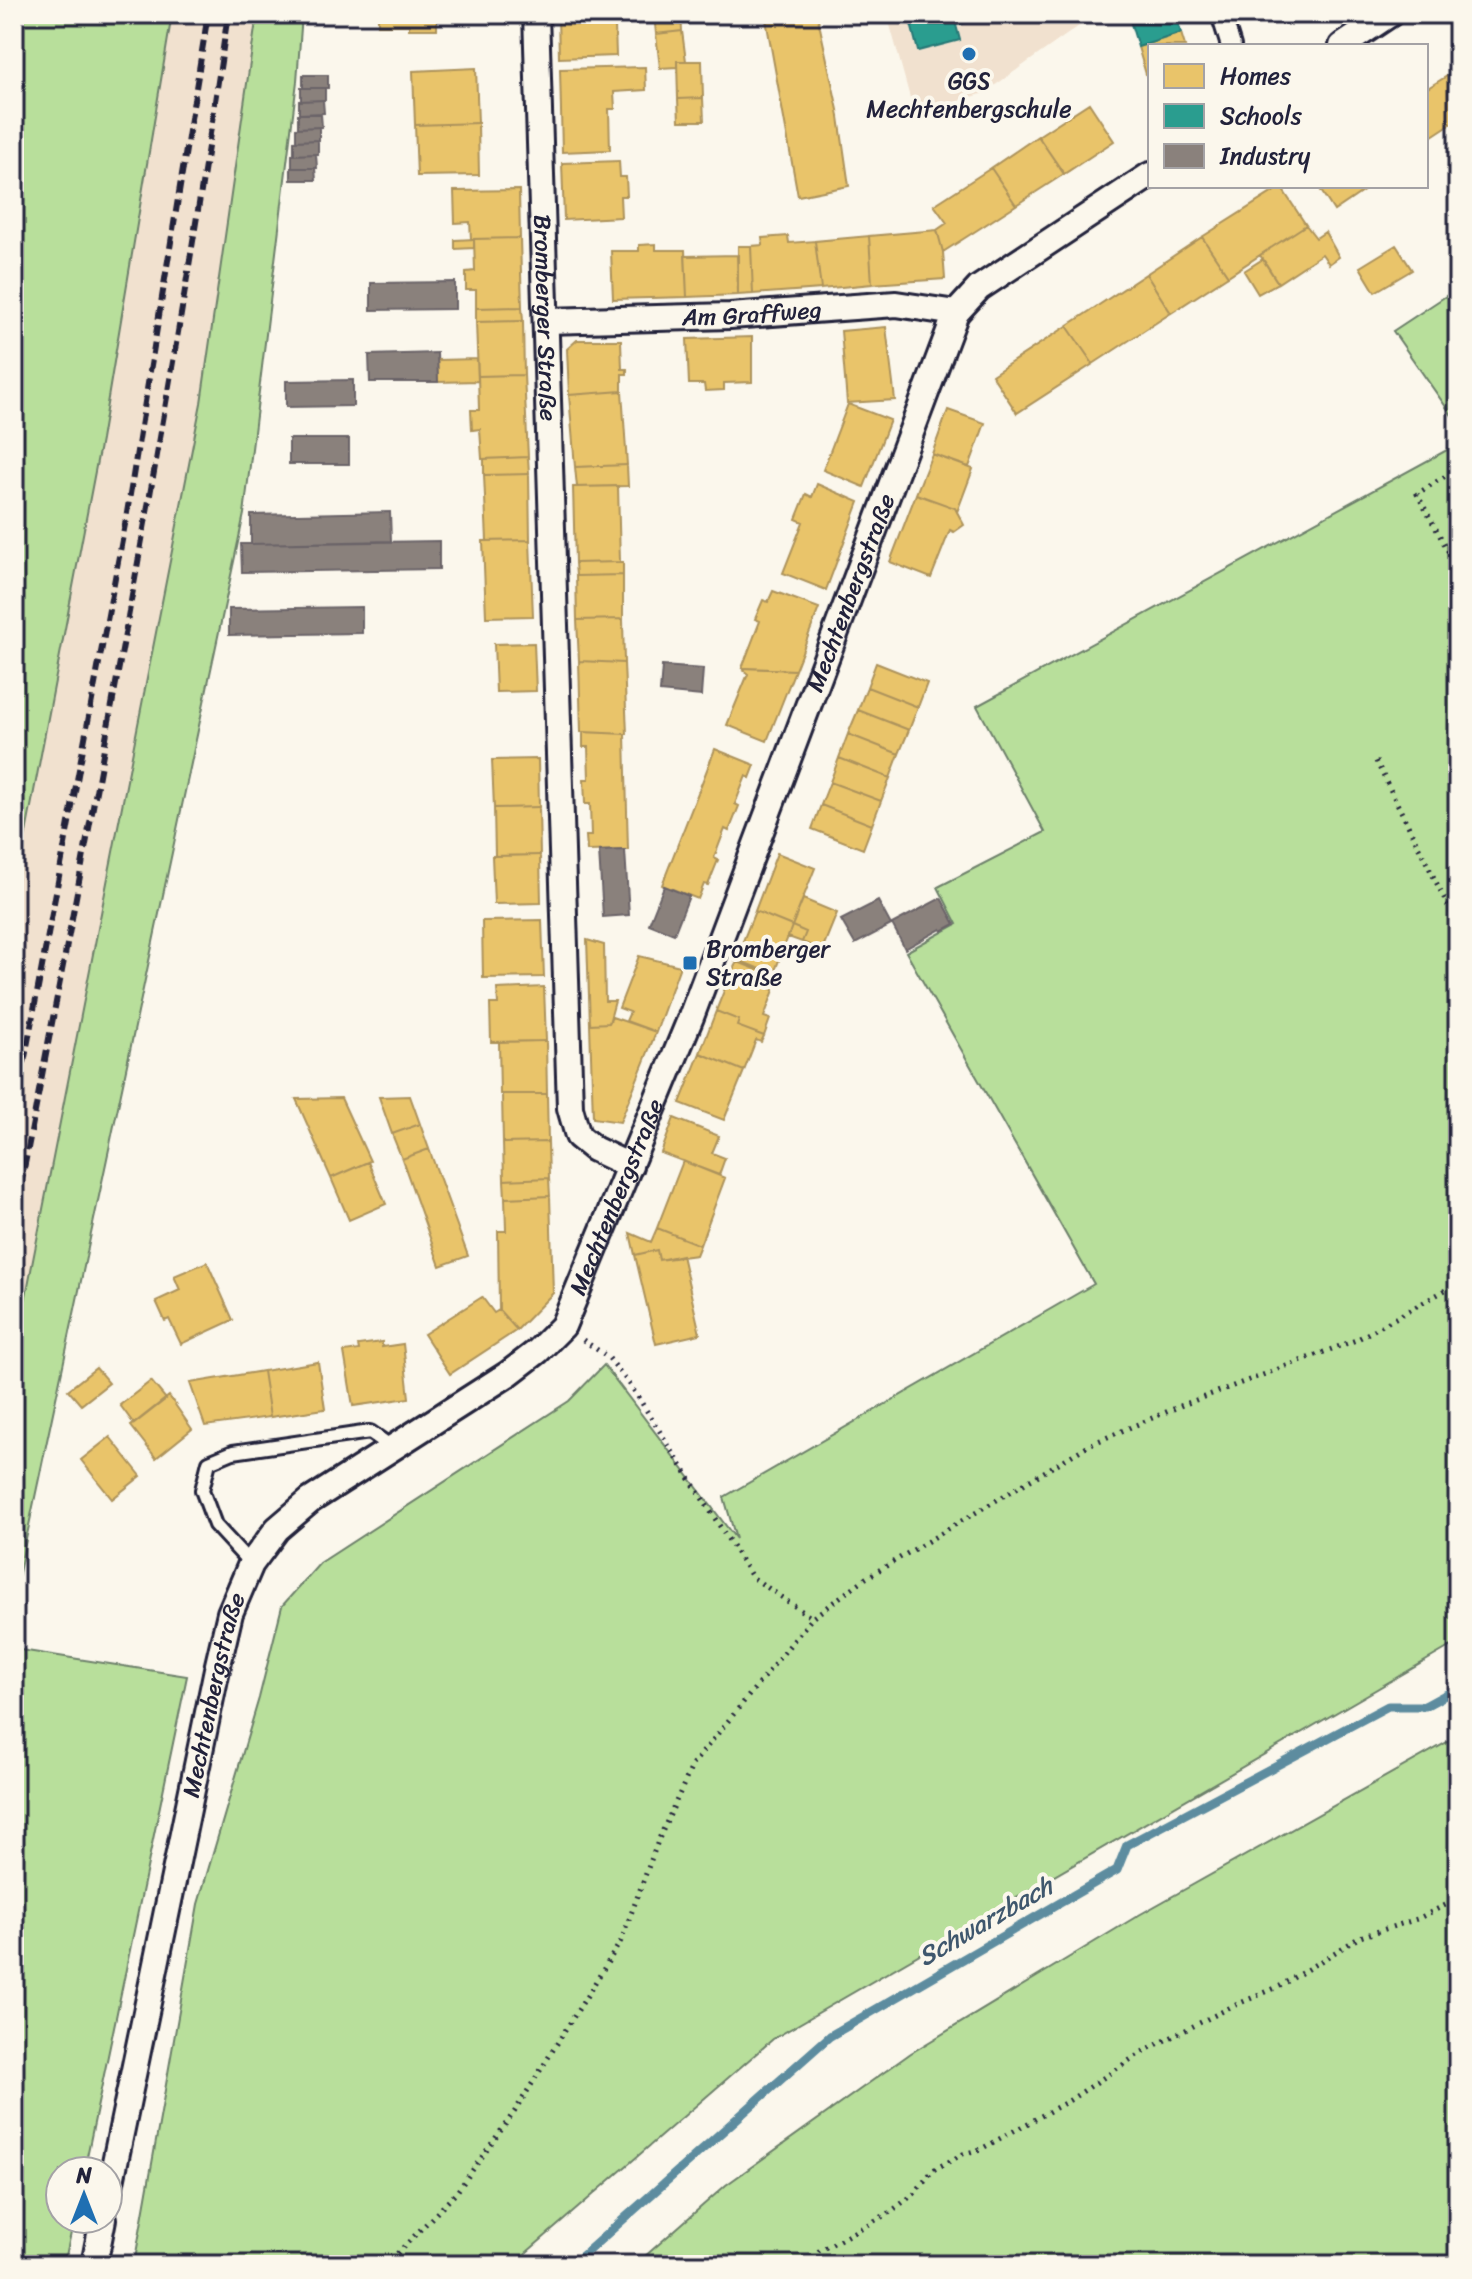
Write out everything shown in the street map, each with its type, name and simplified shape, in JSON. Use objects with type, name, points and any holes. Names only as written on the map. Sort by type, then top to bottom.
[{"type":"street","name":"Bromberger Straße","points":[[536,14],[570,1108],[578,1136],[594,1149],[630,1166]]},
{"type":"street","points":[[1221,14],[1230,44]]},
{"type":"street","points":[[1345,44],[1390,14]]},
{"type":"street","name":"Mechtenbergstraße","points":[[116,2155],[220,1655],[230,1613],[251,1564],[277,1529],[300,1510],[508,1374],[563,1326],[691,1017],[956,313],[979,288],[1148,176]]},
{"type":"street","name":"Am Graffweg","points":[[546,321],[730,316],[896,304],[956,313]]},
{"type":"street","points":[[94,2265],[100,2235]]},
{"type":"lane","points":[[251,1564],[215,1525],[202,1490],[209,1462],[233,1452],[370,1432],[394,1448]]},
{"type":"path","points":[[1458,468],[1417,494],[1458,569]]},
{"type":"path","points":[[1376,761],[1458,926]]},
{"type":"path","points":[[386,2265],[456,2193],[515,2111],[621,1941],[658,1841],[693,1764],[812,1618],[866,1578],[1089,1445],[1185,1404],[1356,1340],[1458,1283]]},
{"type":"path","points":[[563,1326],[608,1357],[631,1386],[752,1577],[812,1618]]},
{"type":"path","points":[[809,2265],[819,2251],[889,2213],[914,2194],[933,2170],[963,2154],[981,2149],[1070,2100],[1142,2052],[1280,1986],[1360,1937],[1417,1919],[1458,1899]]},
{"type":"shaded area","points":[[172,14],[257,14],[201,403],[14,1357],[14,896],[101,440]]},
{"type":"shaded area","name":"GGS Mechtenbergschule","points":[[887,14],[1096,14],[984,93],[915,116]]},
{"type":"green space","points":[[14,14],[172,14],[101,440],[14,896]]},
{"type":"green space","points":[[257,14],[302,14],[297,81],[244,514],[14,1596],[14,1357],[201,403]]},
{"type":"green space","points":[[1458,288],[1458,424],[1393,331]]},
{"type":"green space","points":[[1458,444],[1458,1642],[773,2039],[512,2265],[134,2265],[198,1904],[259,1698],[282,1606],[320,1563],[569,1401],[604,1365],[736,1539],[724,1497],[1094,1284],[906,952],[957,924],[938,887],[1045,832],[977,706]]},
{"type":"green space","points":[[14,1649],[187,1676],[87,2155],[44,2155],[44,2235],[71,2235],[64,2265],[14,2265]]},
{"type":"green space","points":[[1458,1736],[1458,2265],[635,2265],[726,2185],[911,2053],[1139,1915]]},
{"type":"building: Homes","points":[[378,14],[437,14],[437,29],[378,25]]},
{"type":"building: Homes","points":[[558,14],[605,14],[606,26],[615,25],[616,56],[559,58]]},
{"type":"building: Homes","points":[[654,14],[681,14],[682,31],[656,34]]},
{"type":"building: Homes","points":[[765,14],[817,14],[838,110],[849,186],[798,196]]},
{"type":"building: Homes","points":[[682,31],[686,61],[677,61],[677,67],[660,68],[656,34]]},
{"type":"building: Homes","points":[[1181,33],[1184,44],[1148,44],[1148,81],[1138,47]]},
{"type":"building: Homes","points":[[677,61],[702,61],[703,98],[678,99]]},
{"type":"building: Homes","points":[[645,67],[646,90],[614,92],[615,109],[609,109],[610,150],[562,152],[560,69]]},
{"type":"building: Homes","points":[[476,68],[478,123],[415,125],[413,71]]},
{"type":"building: Homes","points":[[1455,71],[1458,75],[1458,119],[1428,139],[1428,88]]},
{"type":"building: Homes","points":[[703,98],[704,121],[679,121],[678,99]]},
{"type":"building: Homes","points":[[1089,103],[1114,141],[1064,174],[1038,136]]},
{"type":"building: Homes","points":[[478,123],[479,175],[417,176],[415,125]]},
{"type":"building: Homes","points":[[1038,136],[1064,174],[1016,205],[991,168]]},
{"type":"building: Homes","points":[[619,161],[620,177],[626,177],[627,196],[620,196],[621,217],[564,220],[562,163]]},
{"type":"building: Homes","points":[[991,168],[1016,205],[943,252],[937,230],[947,223],[934,205]]},
{"type":"building: Homes","points":[[1279,188],[1306,225],[1228,276],[1202,237]]},
{"type":"building: Homes","points":[[1319,188],[1368,188],[1334,211]]},
{"type":"building: Homes","points":[[519,190],[520,238],[471,239],[470,222],[455,223],[454,191]]},
{"type":"building: Homes","points":[[1306,225],[1316,238],[1325,232],[1339,257],[1329,264],[1322,254],[1278,283],[1260,255]]},
{"type":"building: Homes","points":[[937,230],[945,279],[872,284],[869,236]]},
{"type":"building: Homes","points":[[788,236],[789,243],[815,241],[821,289],[753,294],[751,246],[763,245],[762,238]]},
{"type":"building: Homes","points":[[869,236],[872,284],[821,289],[815,241]]},
{"type":"building: Homes","points":[[1202,237],[1228,276],[1171,313],[1146,274]]},
{"type":"building: Homes","points":[[520,238],[522,307],[476,308],[476,290],[466,290],[466,272],[475,271],[474,239]]},
{"type":"building: Homes","points":[[474,239],[474,248],[455,249],[455,240]]},
{"type":"building: Homes","points":[[656,244],[656,250],[685,250],[687,297],[613,299],[611,251],[639,251],[639,245]]},
{"type":"building: Homes","points":[[1396,245],[1412,270],[1375,292],[1360,267]]},
{"type":"building: Homes","points":[[738,246],[751,246],[753,294],[738,295]]},
{"type":"building: Homes","points":[[737,255],[738,295],[687,297],[685,256]]},
{"type":"building: Homes","points":[[1263,259],[1278,283],[1258,294],[1244,271]]},
{"type":"building: Homes","points":[[1146,274],[1171,313],[1093,364],[1067,326]]},
{"type":"building: Homes","points":[[522,307],[523,321],[476,322],[476,308]]},
{"type":"building: Homes","points":[[523,321],[524,375],[478,376],[476,322]]},
{"type":"building: Homes","points":[[1067,326],[1093,364],[1017,413],[992,375]]},
{"type":"building: Homes","points":[[886,327],[895,400],[847,403],[841,331]]},
{"type":"building: Homes","points":[[752,337],[752,382],[724,383],[724,390],[705,391],[704,384],[689,384],[687,339]]},
{"type":"building: Homes","points":[[577,340],[621,340],[622,369],[627,369],[627,374],[622,374],[622,391],[569,395],[567,349]]},
{"type":"building: Homes","points":[[477,359],[478,381],[438,382],[437,360]]},
{"type":"building: Homes","points":[[524,375],[528,457],[482,459],[480,429],[472,430],[471,410],[479,410],[478,376]]},
{"type":"building: Homes","points":[[622,391],[627,465],[575,467],[569,395]]},
{"type":"building: Homes","points":[[848,404],[890,420],[864,487],[823,470]]},
{"type":"building: Homes","points":[[948,410],[985,423],[969,467],[932,454]]},
{"type":"building: Homes","points":[[932,454],[973,469],[957,512],[955,508],[916,494]]},
{"type":"building: Homes","points":[[528,457],[529,474],[484,475],[484,459]]},
{"type":"building: Homes","points":[[627,465],[628,486],[577,487],[575,467]]},
{"type":"building: Homes","points":[[529,474],[530,540],[487,541],[484,475]]},
{"type":"building: Homes","points":[[817,484],[859,502],[826,590],[783,573],[803,522],[796,519],[806,494],[812,497]]},
{"type":"building: Homes","points":[[618,486],[620,562],[575,563],[573,487]]},
{"type":"building: Homes","points":[[916,494],[955,508],[964,525],[954,532],[950,530],[931,578],[890,562]]},
{"type":"building: Homes","points":[[530,540],[533,616],[486,617],[483,541]]},
{"type":"building: Homes","points":[[623,562],[623,575],[576,576],[575,563]]},
{"type":"building: Homes","points":[[623,575],[623,619],[577,620],[576,576]]},
{"type":"building: Homes","points":[[773,591],[819,608],[795,670],[742,668],[760,621],[755,619],[763,600],[768,602]]},
{"type":"building: Homes","points":[[623,619],[624,663],[579,661],[577,620]]},
{"type":"building: Homes","points":[[534,643],[536,691],[496,692],[494,644]]},
{"type":"building: Homes","points":[[579,661],[624,663],[627,734],[581,732]]},
{"type":"building: Homes","points":[[876,663],[927,683],[918,707],[867,687]]},
{"type":"building: Homes","points":[[743,670],[795,670],[767,741],[727,725],[748,674]]},
{"type":"building: Homes","points":[[867,687],[918,707],[909,730],[858,710]]},
{"type":"building: Homes","points":[[858,710],[909,730],[899,754],[848,734]]},
{"type":"building: Homes","points":[[583,732],[625,734],[628,850],[587,851],[586,836],[591,836],[590,804],[585,804],[584,779],[589,779],[588,747],[583,747]]},
{"type":"building: Homes","points":[[848,734],[899,754],[890,778],[839,758]]},
{"type":"building: Homes","points":[[715,749],[755,765],[750,778],[746,776],[735,804],[739,806],[729,831],[725,829],[714,858],[718,860],[708,885],[704,884],[698,899],[662,885]]},
{"type":"building: Homes","points":[[839,758],[890,778],[881,801],[830,782]]},
{"type":"building: Homes","points":[[538,759],[539,807],[494,808],[492,760]]},
{"type":"building: Homes","points":[[830,782],[881,801],[872,825],[821,805]]},
{"type":"building: Homes","points":[[821,805],[872,825],[863,849],[812,829]]},
{"type":"building: Homes","points":[[539,807],[540,855],[495,856],[494,808]]},
{"type":"building: Homes","points":[[777,853],[815,868],[792,926],[755,911]]},
{"type":"building: Homes","points":[[540,855],[541,903],[494,904],[492,856]]},
{"type":"building: Homes","points":[[803,899],[837,913],[822,950],[802,942],[806,932],[792,926]]},
{"type":"building: Homes","points":[[755,911],[792,926],[773,976],[735,961]]},
{"type":"building: Homes","points":[[542,920],[544,977],[483,978],[482,921]]},
{"type":"building: Homes","points":[[792,926],[806,932],[802,942],[788,937]]},
{"type":"building: Homes","points":[[587,940],[604,945],[605,1001],[615,1001],[609,1023],[590,1024]]},
{"type":"building: Homes","points":[[639,956],[680,966],[656,1032],[626,1021],[630,1012],[619,1008]]},
{"type":"building: Homes","points":[[738,960],[772,974],[768,987],[731,973]]},
{"type":"building: Homes","points":[[731,973],[774,990],[764,1017],[770,1019],[764,1036],[737,1026],[739,1020],[716,1011]]},
{"type":"building: Homes","points":[[544,987],[546,1041],[491,1042],[490,1004],[498,1004],[497,989]]},
{"type":"building: Homes","points":[[716,1011],[739,1020],[737,1026],[764,1036],[761,1042],[756,1040],[744,1071],[700,1053]]},
{"type":"building: Homes","points":[[612,1017],[656,1032],[620,1122],[593,1118],[590,1024],[609,1023]]},
{"type":"building: Homes","points":[[546,1041],[547,1094],[500,1094],[499,1042]]},
{"type":"building: Homes","points":[[700,1053],[744,1071],[724,1120],[680,1103]]},
{"type":"building: Homes","points":[[502,1094],[547,1094],[548,1142],[503,1143]]},
{"type":"building: Homes","points":[[410,1096],[420,1124],[392,1134],[379,1097]]},
{"type":"building: Homes","points":[[341,1098],[370,1161],[331,1178],[296,1099]]},
{"type":"building: Homes","points":[[674,1118],[719,1136],[712,1153],[725,1158],[719,1175],[661,1153]]},
{"type":"building: Homes","points":[[420,1124],[429,1149],[402,1159],[392,1134]]},
{"type":"building: Homes","points":[[548,1142],[549,1178],[504,1180],[503,1143]]},
{"type":"building: Homes","points":[[429,1149],[468,1256],[440,1266],[402,1159]]},
{"type":"building: Homes","points":[[683,1161],[725,1178],[700,1245],[657,1228]]},
{"type":"building: Homes","points":[[368,1162],[386,1204],[349,1220],[331,1178]]},
{"type":"building: Homes","points":[[549,1178],[550,1196],[505,1198],[504,1180]]},
{"type":"building: Homes","points":[[550,1196],[553,1293],[517,1330],[499,1310],[498,1231],[506,1231],[505,1198]]},
{"type":"building: Homes","points":[[657,1228],[700,1245],[696,1255],[659,1260],[657,1250],[635,1255],[630,1233],[651,1242]]},
{"type":"building: Homes","points":[[657,1250],[659,1260],[682,1255],[700,1334],[656,1344],[635,1255]]},
{"type":"building: Homes","points":[[207,1262],[233,1320],[181,1344],[156,1301],[180,1290],[174,1276]]},
{"type":"building: Homes","points":[[482,1297],[494,1313],[499,1310],[517,1330],[450,1374],[424,1334]]},
{"type":"building: Homes","points":[[382,1342],[382,1347],[403,1344],[409,1398],[353,1406],[344,1352],[359,1350],[358,1345]]},
{"type":"building: Homes","points":[[318,1362],[325,1409],[270,1417],[263,1371]]},
{"type":"building: Homes","points":[[96,1368],[109,1383],[81,1405],[68,1390]]},
{"type":"building: Homes","points":[[263,1371],[270,1417],[205,1426],[190,1383]]},
{"type":"building: Homes","points":[[151,1381],[166,1399],[134,1424],[120,1405]]},
{"type":"building: Homes","points":[[169,1396],[192,1429],[156,1458],[131,1426]]},
{"type":"building: Homes","points":[[110,1437],[141,1476],[112,1499],[81,1460]]},
{"type":"building: Schools","points":[[896,14],[953,14],[960,40],[918,51],[909,16],[897,19]]},
{"type":"building: Schools","points":[[953,14],[999,14],[956,25]]},
{"type":"building: Schools","points":[[1128,14],[1176,14],[1181,33],[1138,47]]},
{"type":"building: Industry","points":[[303,75],[328,75],[328,88],[303,88]]},
{"type":"building: Industry","points":[[301,88],[325,88],[325,100],[301,101]]},
{"type":"building: Industry","points":[[323,100],[324,113],[299,114],[299,101]]},
{"type":"building: Industry","points":[[298,114],[321,114],[322,127],[298,128]]},
{"type":"building: Industry","points":[[319,127],[319,140],[296,141],[296,128]]},
{"type":"building: Industry","points":[[318,140],[318,154],[294,155],[294,141]]},
{"type":"building: Industry","points":[[316,154],[317,168],[292,168],[292,155]]},
{"type":"building: Industry","points":[[291,168],[315,168],[316,180],[291,180]]},
{"type":"building: Industry","points":[[455,282],[455,309],[371,310],[371,283]]},
{"type":"building: Industry","points":[[437,353],[438,382],[370,382],[369,355]]},
{"type":"building: Industry","points":[[353,380],[353,406],[286,407],[286,381]]},
{"type":"building: Industry","points":[[289,439],[349,439],[349,464],[289,464]]},
{"type":"building: Industry","points":[[390,512],[391,541],[251,544],[251,515]]},
{"type":"building: Industry","points":[[439,541],[439,569],[242,572],[241,544]]},
{"type":"building: Industry","points":[[362,607],[362,633],[229,635],[229,609]]},
{"type":"building: Industry","points":[[662,666],[703,669],[701,696],[660,692]]},
{"type":"building: Industry","points":[[625,850],[629,915],[603,917],[599,851]]},
{"type":"building: Industry","points":[[664,886],[689,896],[674,934],[649,924]]},
{"type":"building: Industry","points":[[941,898],[955,924],[905,949],[892,924]]},
{"type":"building: Industry","points":[[878,901],[891,925],[855,944],[841,920]]},
{"type":"waterway","name":"Schwarzbach","points":[[572,2265],[830,2036],[1117,1870],[1127,1845],[1388,1706],[1425,1706],[1458,1688]]},
{"type":"railway","points":[[14,1116],[126,519],[208,14]]},
{"type":"railway","points":[[14,1221],[155,468],[228,14]]},
{"type":"place","name":"GGS Mechtenbergschule","points":[[969,54]]},
{"type":"place","name":"Bromberger Straße","points":[[690,963]]}]
